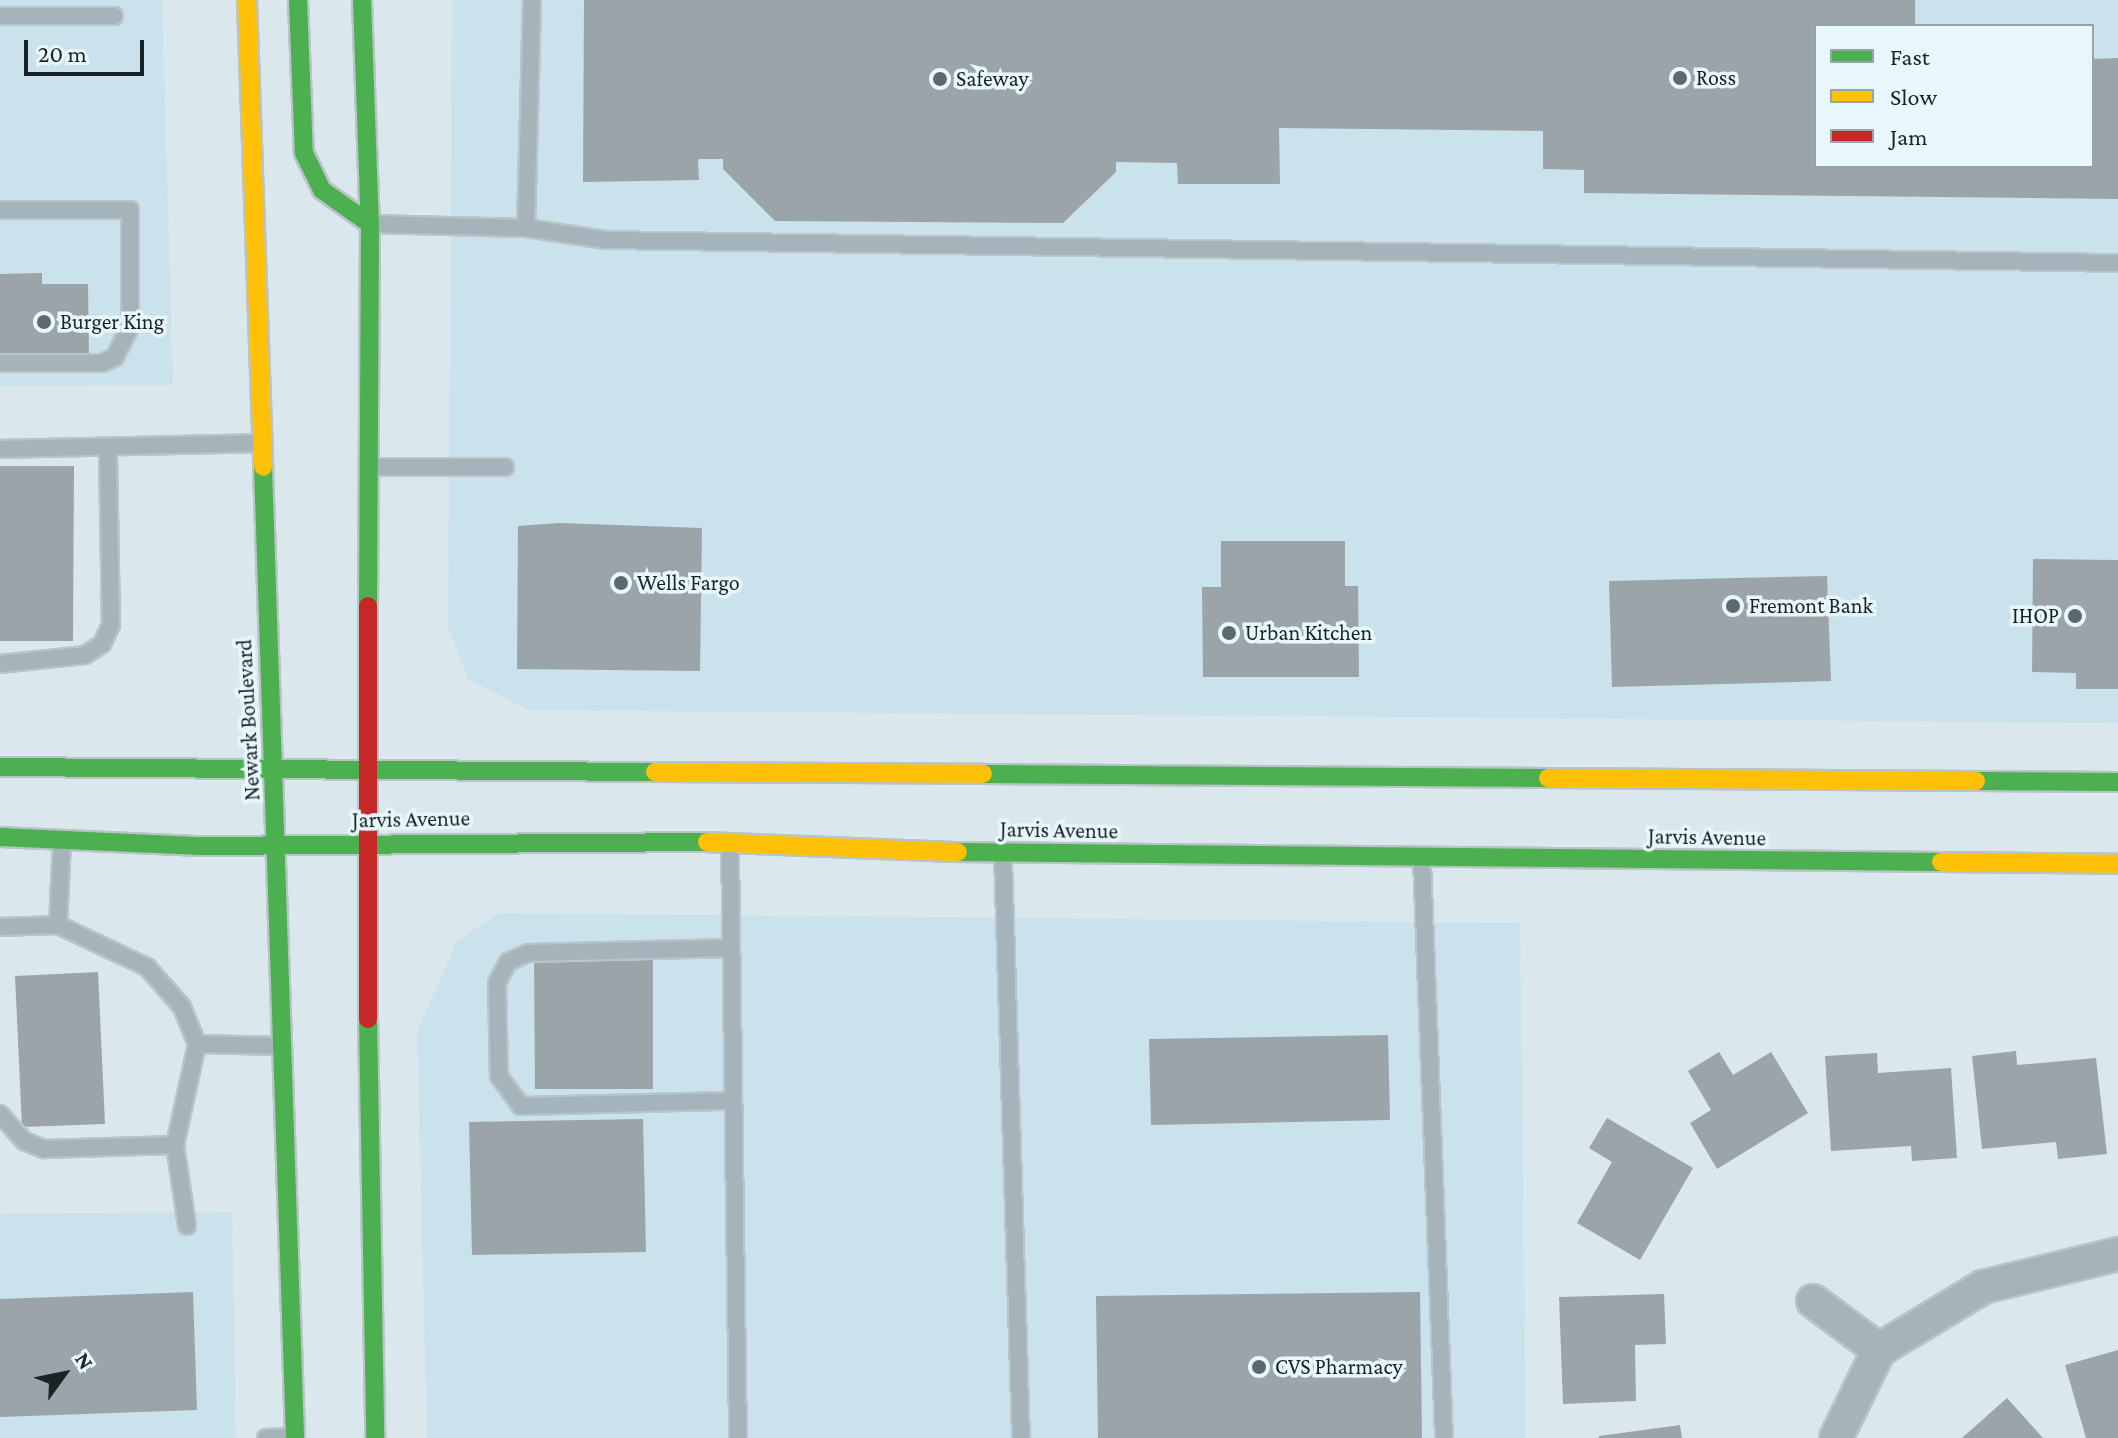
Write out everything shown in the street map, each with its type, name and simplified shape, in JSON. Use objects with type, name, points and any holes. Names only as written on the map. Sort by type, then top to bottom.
[{"type":"main road","name":"Newark Boulevard","points":[[247,0],[278,845],[295,1438]]},
{"type":"main road","points":[[298,0],[304,153],[322,190],[370,224]]},
{"type":"main road","points":[[362,0],[370,224],[367,844],[375,1438]]},
{"type":"main road","points":[[0,767],[368,767],[2118,782]]},
{"type":"main road","name":"Jarvis Avenue","points":[[0,837],[278,845],[730,842],[1003,854],[2118,864]]},
{"type":"street","points":[[1836,1438],[1879,1350],[1983,1287],[2118,1254]]},
{"type":"street","points":[[1813,1301],[1879,1350]]},
{"type":"lane","points":[[526,228],[532,0]]},
{"type":"lane","points":[[0,16],[114,16]]},
{"type":"lane","points":[[0,210],[130,210],[130,327],[115,357],[102,363],[0,363]]},
{"type":"lane","points":[[370,224],[526,228],[605,240],[2118,263]]},
{"type":"lane","points":[[0,449],[264,443]]},
{"type":"lane","points":[[0,664],[85,655],[102,644],[111,625],[108,447]]},
{"type":"lane","points":[[370,467],[505,467]]},
{"type":"lane","points":[[58,925],[62,837]]},
{"type":"lane","points":[[730,842],[738,1438]]},
{"type":"lane","points":[[1003,854],[1021,1438]]},
{"type":"lane","points":[[1422,858],[1444,1438]]},
{"type":"lane","points":[[0,927],[58,925],[147,967],[182,1007],[197,1044],[175,1145],[187,1226]]},
{"type":"lane","points":[[731,948],[528,953],[508,962],[497,983],[499,1076],[521,1106],[733,1101]]},
{"type":"lane","points":[[197,1044],[283,1047]]},
{"type":"lane","points":[[0,1114],[24,1141],[44,1149],[175,1145]]},
{"type":"lane","points":[[266,1438],[295,1438]]},
{"type":"shaded area","points":[[0,0],[162,0],[173,385],[0,386]]},
{"type":"shaded area","points":[[452,0],[2118,0],[2118,723],[529,710],[468,679],[448,627]]},
{"type":"shaded area","points":[[499,913],[1520,923],[1526,1438],[427,1438],[417,1032],[457,941]]},
{"type":"shaded area","points":[[232,1212],[236,1438],[0,1438],[0,1214]]},
{"type":"building","points":[[584,0],[1915,0],[1915,24],[1814,24],[1814,168],[2094,168],[2094,59],[2118,58],[2118,199],[1584,193],[1584,170],[1543,169],[1543,131],[1279,128],[1280,184],[1178,184],[1177,163],[1116,162],[1116,172],[1063,223],[775,221],[723,169],[723,159],[698,159],[699,180],[583,182]]},
{"type":"building","name":"Burger King","points":[[42,273],[42,284],[88,284],[89,359],[0,359],[0,274]]},
{"type":"building","points":[[0,466],[74,466],[73,641],[0,641]]},
{"type":"building","points":[[560,523],[702,528],[700,671],[517,669],[518,526]]},
{"type":"building","points":[[1221,541],[1345,541],[1345,586],[1358,586],[1359,677],[1203,677],[1202,587],[1221,587]]},
{"type":"building","name":"IHOP","points":[[2033,559],[2118,560],[2118,689],[2076,689],[2076,673],[2032,672]]},
{"type":"building","points":[[1827,576],[1831,681],[1612,687],[1609,581]]},
{"type":"building","points":[[534,960],[653,960],[653,1089],[535,1089]]},
{"type":"building","points":[[98,972],[105,1124],[22,1127],[15,976]]},
{"type":"building","points":[[1388,1035],[1390,1120],[1151,1125],[1149,1039]]},
{"type":"building","points":[[2016,1051],[2017,1065],[2096,1058],[2107,1154],[2058,1159],[2056,1142],[1982,1149],[1972,1056]]},
{"type":"building","points":[[1719,1052],[1733,1075],[1771,1052],[1808,1113],[1717,1169],[1690,1123],[1711,1110],[1688,1071]]},
{"type":"building","points":[[1877,1053],[1878,1073],[1951,1068],[1957,1158],[1912,1161],[1911,1146],[1831,1151],[1825,1056]]},
{"type":"building","points":[[1607,1118],[1693,1168],[1640,1260],[1577,1223],[1612,1162],[1589,1148]]},
{"type":"building","points":[[643,1119],[646,1252],[472,1255],[469,1122]]},
{"type":"building","points":[[193,1292],[197,1410],[0,1417],[0,1299]]},
{"type":"building","name":"CVS Pharmacy","points":[[1420,1292],[1422,1438],[1098,1438],[1096,1296]]},
{"type":"building","points":[[1664,1294],[1666,1344],[1635,1345],[1636,1401],[1563,1404],[1559,1297]]},
{"type":"building","points":[[2118,1350],[2118,1438],[2086,1438],[2065,1365]]},
{"type":"building","points":[[2007,1398],[2043,1438],[1962,1438]]},
{"type":"building","points":[[1680,1425],[1682,1438],[1599,1438],[1599,1436]]},
{"type":"traffic: fast","points":[[298,0],[304,153],[322,190],[370,224]]},
{"type":"traffic: fast","points":[[362,0],[370,224],[368,606]]},
{"type":"traffic: fast","points":[[263,467],[295,1438]]},
{"type":"traffic: fast","points":[[0,767],[655,772]]},
{"type":"traffic: fast","points":[[983,774],[1548,778]]},
{"type":"traffic: fast","points":[[1976,781],[2118,782]]},
{"type":"traffic: fast","points":[[0,837],[201,846],[707,842]]},
{"type":"traffic: fast","points":[[958,852],[1941,862]]},
{"type":"traffic: fast","points":[[368,1019],[375,1438]]},
{"type":"traffic: slow","points":[[247,0],[263,467]]},
{"type":"traffic: slow","points":[[655,772],[983,774]]},
{"type":"traffic: slow","points":[[1548,778],[1976,781]]},
{"type":"traffic: slow","points":[[707,842],[958,852]]},
{"type":"traffic: slow","points":[[1941,862],[2118,864]]},
{"type":"traffic: jam","points":[[368,606],[368,1019]]},
{"type":"place","name":"Ross","points":[[1680,78]]},
{"type":"place","name":"Safeway","points":[[940,79]]},
{"type":"place","name":"Burger King","points":[[44,322]]},
{"type":"place","name":"Wells Fargo","points":[[621,583]]},
{"type":"place","name":"Fremont Bank","points":[[1733,606]]},
{"type":"place","name":"IHOP","points":[[2075,616]]},
{"type":"place","name":"Urban Kitchen","points":[[1229,633]]},
{"type":"place","name":"CVS Pharmacy","points":[[1259,1367]]}]
